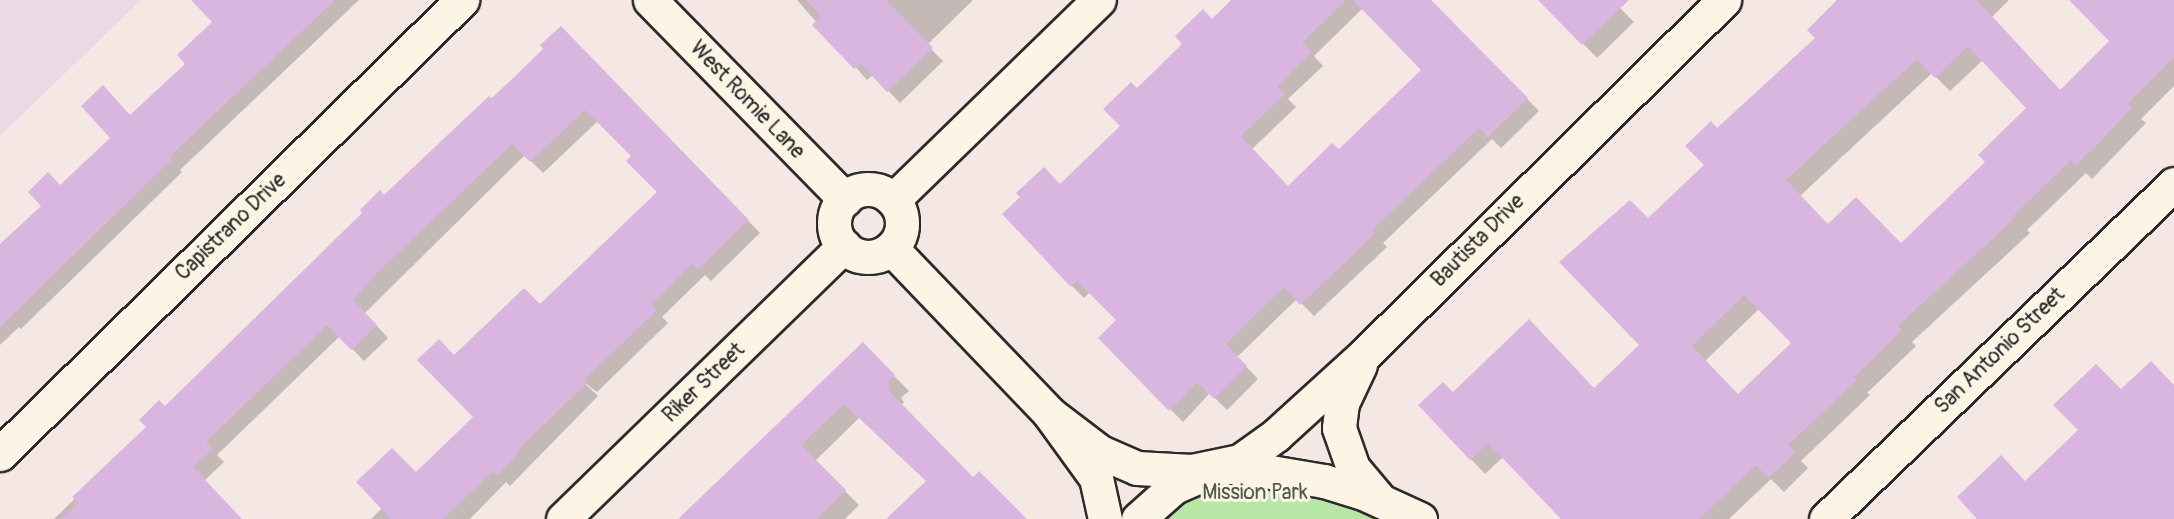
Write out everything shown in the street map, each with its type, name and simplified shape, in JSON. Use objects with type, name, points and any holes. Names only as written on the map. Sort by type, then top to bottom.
[{"type":"street","name":"Capistrano Drive","points":[[0,454],[462,0]]},
{"type":"street","name":"West Romie Lane","points":[[650,0],[845,199]]},
{"type":"street","points":[[893,200],[1100,0]]},
{"type":"street","name":"Bautista Drive","points":[[1220,467],[1240,461],[1276,435],[1366,353],[1724,0]]},
{"type":"street","name":"San Antonio Street","points":[[1826,519],[2174,184]]},
{"type":"street","points":[[869,189],[893,200],[902,220],[901,230],[891,248],[867,257],[844,246],[835,222],[845,199],[869,189]]},
{"type":"street","name":"Riker Street","points":[[563,519],[844,246]]},
{"type":"street","points":[[891,248],[1049,413],[1096,478],[1105,519]]},
{"type":"street","points":[[1366,353],[1342,403],[1340,428],[1353,468],[1380,500]]},
{"type":"street","points":[[1049,413],[1100,452],[1137,468],[1176,471],[1220,467],[1295,473],[1380,500],[1420,519]]},
{"type":"street","points":[[1138,519],[1174,487],[1220,467]]},
{"type":"shaded area","points":[[0,0],[141,0],[0,136]]},
{"type":"green space","name":"Mission Park","points":[[1220,467],[1420,519],[1138,519]]},
{"type":"building","points":[[191,0],[335,0],[169,157],[172,159],[0,327],[0,244],[41,206],[28,192],[48,172],[60,185],[110,138],[81,106],[103,85],[130,115],[185,64],[177,55],[212,22]]},
{"type":"building","points":[[806,0],[886,0],[933,48],[887,92],[860,63],[854,69],[812,25],[821,16]]},
{"type":"building","points":[[1231,0],[1346,0],[1302,43],[1312,52],[1277,86],[1285,94],[1241,136],[1288,186],[1332,143],[1339,149],[1421,70],[1353,0],[1431,0],[1528,98],[1488,137],[1479,128],[1372,230],[1376,233],[1300,305],[1284,287],[1226,344],[1247,366],[1214,399],[1197,382],[1169,411],[1098,338],[1116,320],[1077,281],[1071,287],[1002,214],[1020,197],[1016,193],[1044,167],[1060,184],[1120,126],[1103,109],[1131,82],[1137,88],[1182,44],[1175,36],[1203,9],[1212,19]]},
{"type":"building","points":[[1538,0],[1629,0],[1582,45]]},
{"type":"building","points":[[1837,0],[1977,0],[2060,90],[2109,41],[2069,0],[2174,0],[2174,57],[2127,104],[2132,108],[2076,165],[2071,160],[2014,215],[2016,217],[1898,326],[1902,330],[1854,377],[1857,380],[1788,445],[1795,453],[1768,478],[1756,465],[1699,519],[1561,519],[1488,443],[1470,460],[1418,405],[1443,382],[1453,392],[1529,319],[1594,388],[1639,345],[1559,262],[1630,200],[1648,218],[1704,165],[1685,146],[1711,121],[1717,128],[1815,38],[1807,30]],"holes":[[[1968,46],[2026,108],[1978,155],[1985,162],[1901,243],[1856,197],[1828,224],[1786,180],[1917,59],[1935,78]],[[1744,295],[1791,343],[1738,394],[1692,346]]]},
{"type":"building","points":[[561,26],[749,220],[698,269],[692,264],[651,304],[657,310],[584,380],[587,383],[516,452],[518,454],[497,475],[493,471],[443,519],[391,519],[356,482],[392,448],[416,472],[473,417],[417,360],[439,339],[454,355],[524,288],[540,304],[657,192],[626,161],[631,156],[585,110],[530,162],[512,144],[376,274],[353,300],[377,325],[351,350],[327,325],[206,442],[213,449],[193,467],[242,519],[61,519],[78,503],[72,497],[146,427],[139,420],[159,400],[165,406],[362,213],[360,210],[380,190],[384,195],[489,96],[492,99],[543,49],[540,45]]},
{"type":"building","points":[[863,342],[895,375],[887,383],[891,387],[888,390],[973,477],[979,471],[1027,519],[886,519],[926,481],[844,404],[801,445],[846,490],[816,519],[678,519]]},
{"type":"building","points":[[2151,361],[2174,385],[2174,519],[1977,519],[1957,497],[2001,455],[2025,481],[2078,430],[2053,405],[2096,364],[2121,389]]}]
